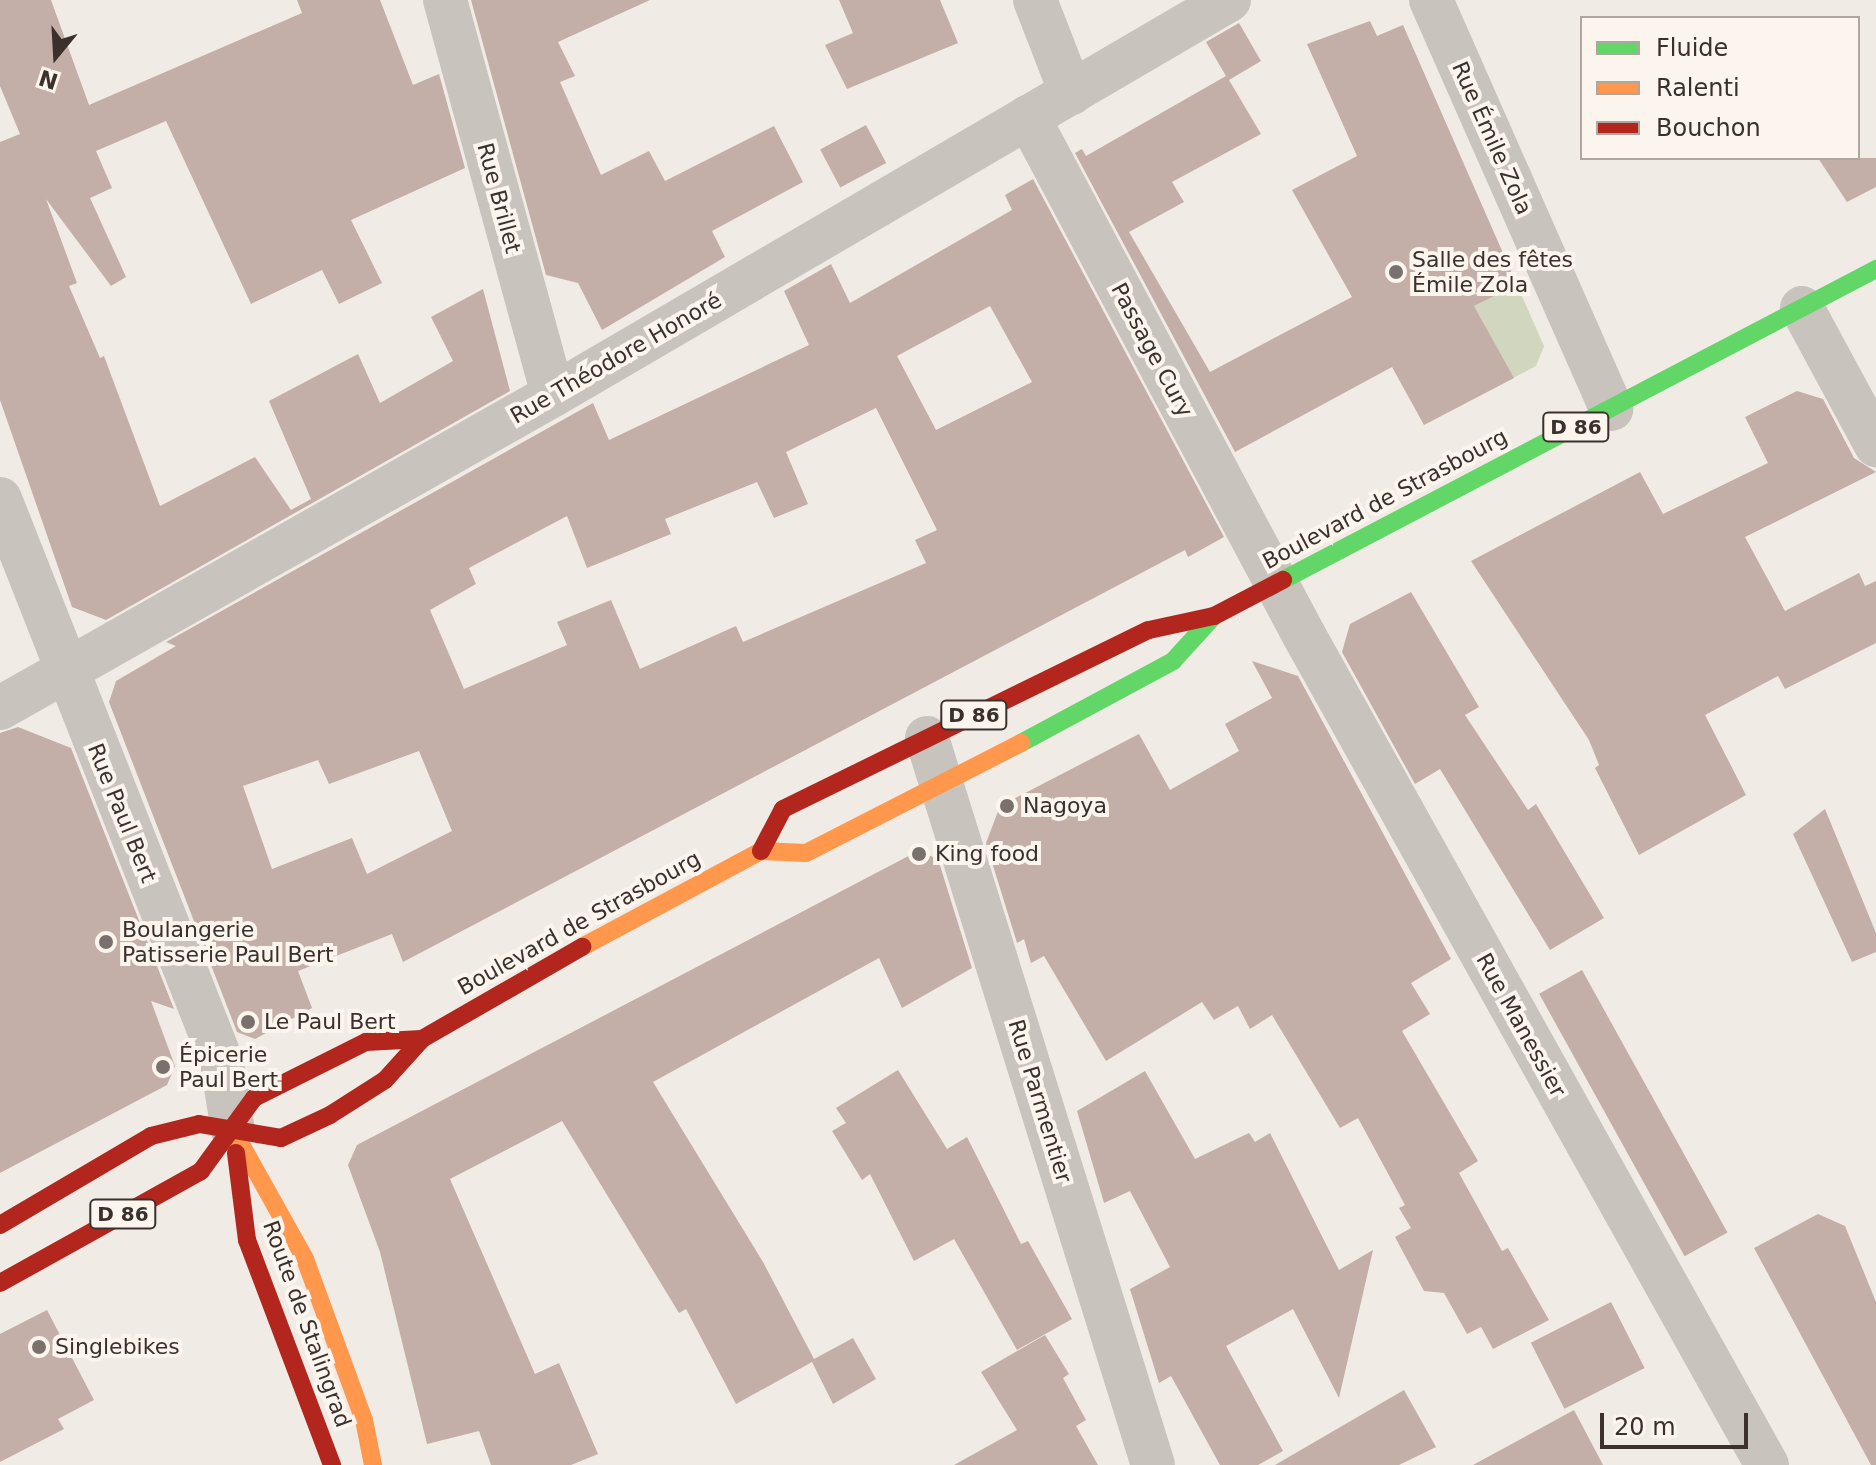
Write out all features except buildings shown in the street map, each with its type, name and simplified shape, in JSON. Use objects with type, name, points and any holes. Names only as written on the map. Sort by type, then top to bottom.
[{"type":"main road","name":"Boulevard de Strasbourg","points":[[761,851],[783,809],[1149,630],[1214,616],[1876,269]]},
{"type":"main road","name":"Boulevard de Strasbourg","points":[[0,1225],[151,1136],[199,1124],[281,1138],[330,1115],[385,1080],[422,1039],[533,973],[761,851],[806,853],[942,785],[1173,661],[1214,616]]},
{"type":"main road","name":"Boulevard de Strasbourg","points":[[0,1283],[201,1171],[254,1098],[318,1062],[366,1042],[422,1039]]},
{"type":"main road","name":"Route de Stalingrad","points":[[233,1130],[247,1240],[332,1465]]},
{"type":"main road","name":"Route de Stalingrad","points":[[233,1130],[305,1259],[364,1420],[373,1465]]},
{"type":"street","name":"Rue Brillet","points":[[445,0],[553,395]]},
{"type":"street","points":[[1035,0],[1071,93]]},
{"type":"street","name":"Rue Théodore Honoré","points":[[0,708],[553,395],[1229,0]]},
{"type":"street","name":"Rue Émile Zola","points":[[1431,0],[1611,409]]},
{"type":"street","name":"Passage Cury","points":[[1028,117],[1276,583]]},
{"type":"street","points":[[1802,308],[1876,445]]},
{"type":"street","name":"Rue Paul Bert","points":[[0,499],[222,1063],[233,1130]]},
{"type":"street","name":"Rue Manessier","points":[[1276,583],[1767,1465]]},
{"type":"street","name":"Rue Parmentier","points":[[927,738],[1153,1465]]},
{"type":"green space","points":[[1517,285],[1544,346],[1536,366],[1513,378],[1474,306]]},
{"type":"traffic: fast","points":[[1283,580],[1876,269]]},
{"type":"traffic: fast","points":[[1021,743],[1173,661],[1214,616]]},
{"type":"traffic: slow","points":[[582,947],[761,851],[806,853],[1021,743]]},
{"type":"traffic: slow","points":[[233,1130],[305,1259],[364,1420],[373,1465]]},
{"type":"traffic: jam","points":[[761,851],[783,809],[1149,630],[1214,616],[1283,580]]},
{"type":"traffic: jam","points":[[0,1225],[151,1136],[199,1124],[281,1138],[330,1115],[385,1080],[422,1039],[582,947]]},
{"type":"traffic: jam","points":[[0,1283],[201,1171],[254,1098],[366,1042],[422,1039]]},
{"type":"traffic: jam","points":[[236,1153],[247,1240],[332,1465]]},
{"type":"place","name":"Salle des fêtes Émile Zola","points":[[1396,272]]},
{"type":"place","name":"Nagoya","points":[[1007,806]]},
{"type":"place","name":"King food","points":[[919,854]]},
{"type":"place","name":"Boulangerie Patisserie Paul Bert","points":[[106,942]]},
{"type":"place","name":"Le Paul Bert","points":[[248,1022]]},
{"type":"place","name":"Épicerie Paul Bert","points":[[163,1067]]},
{"type":"place","name":"Singlebikes","points":[[39,1347]]}]
